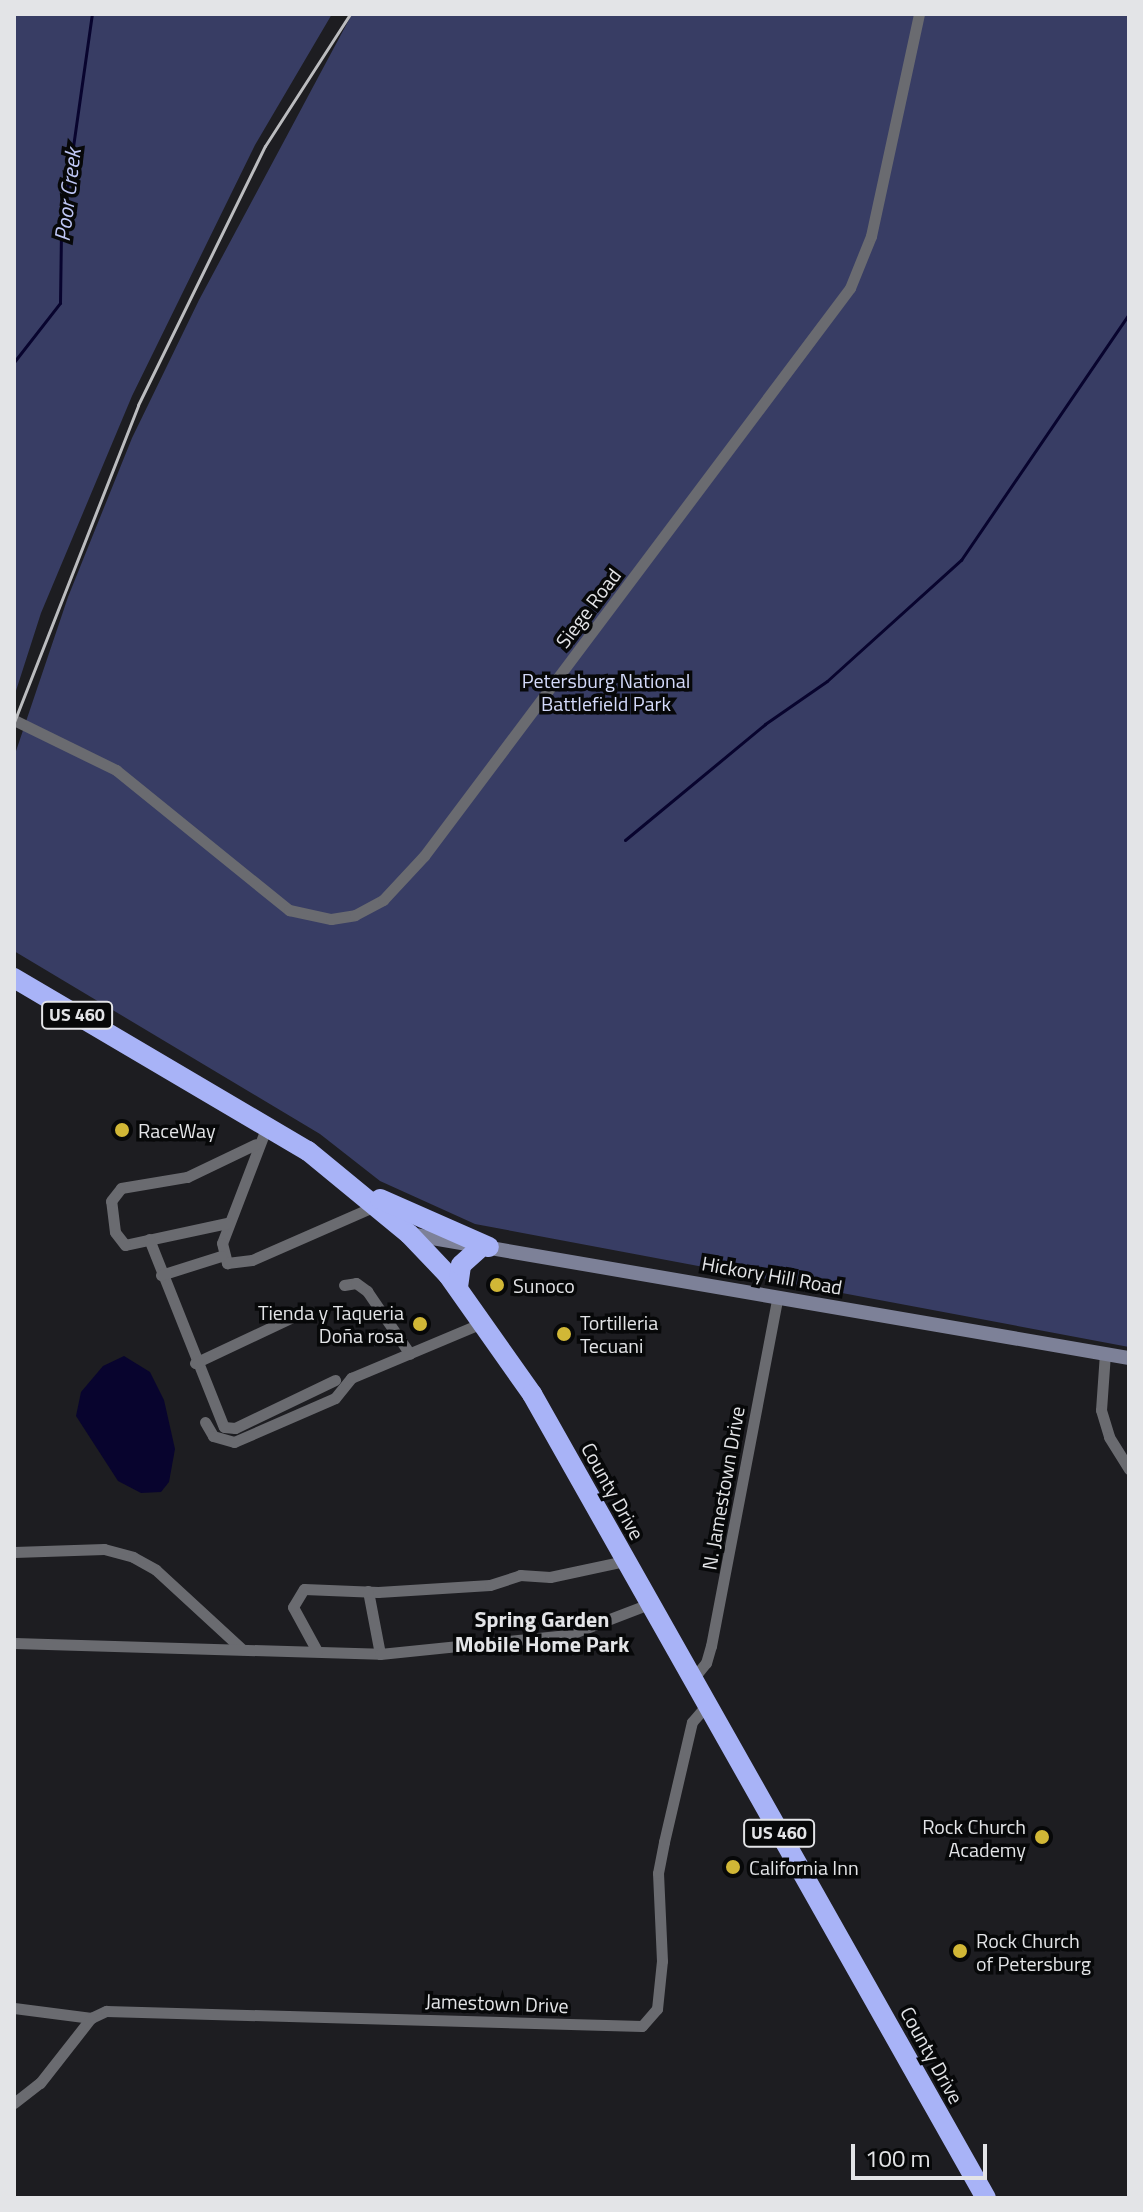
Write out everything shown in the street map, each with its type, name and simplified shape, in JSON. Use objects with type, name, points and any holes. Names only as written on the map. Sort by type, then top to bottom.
[{"type":"highway","name":"County Drive","points":[[14,978],[261,1135],[355,1188],[409,1234],[458,1287],[532,1394],[986,2198]]},
{"type":"highway","points":[[355,1188],[485,1246],[461,1265],[458,1287]]},
{"type":"street","name":"Siege Road","points":[[14,720],[116,770],[289,910],[331,919],[355,915],[383,900],[424,856],[850,288],[871,236],[893,116],[919,14]]},
{"type":"street","points":[[221,1256],[227,1223],[261,1135]]},
{"type":"street","points":[[227,1223],[125,1245],[119,1240],[110,1211],[116,1192],[187,1177],[261,1135]]},
{"type":"street","points":[[221,1256],[233,1265],[252,1260],[377,1205]]},
{"type":"street","name":"Hickory Hill Road","points":[[409,1234],[1129,1358]]},
{"type":"street","points":[[149,1239],[218,1421],[229,1428],[335,1380]]},
{"type":"street","points":[[161,1275],[221,1256]]},
{"type":"street","points":[[344,1285],[356,1283],[367,1291],[410,1354]]},
{"type":"street","name":"N. Jamestown Drive","points":[[692,1680],[706,1663],[711,1646],[778,1296]]},
{"type":"street","points":[[195,1363],[297,1315]]},
{"type":"street","points":[[205,1422],[213,1436],[234,1442],[335,1398],[351,1378],[484,1321]]},
{"type":"street","points":[[1105,1353],[1101,1410],[1109,1437],[1129,1469]]},
{"type":"street","points":[[14,1552],[104,1549],[133,1557],[156,1570],[242,1649]]},
{"type":"street","points":[[317,1651],[293,1607],[296,1596],[317,1588],[368,1591],[490,1585],[520,1575],[550,1577],[625,1561]]},
{"type":"street","points":[[368,1591],[380,1654]]},
{"type":"street","points":[[14,1643],[380,1654],[568,1635],[649,1604]]},
{"type":"street","name":"Jamestown Drive","points":[[14,2008],[91,2018],[106,2011],[648,2024],[657,2009],[662,1961],[658,1873],[692,1722],[707,1705]]},
{"type":"street","points":[[14,2103],[40,2083],[91,2018]]},
{"type":"green space","points":[[14,14],[332,14],[255,145],[132,396],[41,613],[14,697]]},
{"type":"green space","name":"Petersburg National Battlefield Park","points":[[352,14],[1129,14],[1129,1347],[475,1224],[380,1181],[320,1134],[14,951],[14,757],[68,597],[132,438],[199,300]]},
{"type":"shaded area","points":[[124,1356],[150,1372],[164,1400],[175,1449],[169,1482],[161,1492],[141,1493],[118,1481],[76,1416],[81,1392],[103,1366]]},
{"type":"waterway","name":"Poor Creek","points":[[14,362],[60,303],[61,231],[92,14]]},
{"type":"waterway","points":[[625,840],[765,724],[827,681],[961,560],[1129,314]]},
{"type":"railway","points":[[14,722],[138,405],[265,146],[350,14]]},
{"type":"place","name":"RaceWay","points":[[122,1130]]},
{"type":"place","name":"Sunoco","points":[[497,1285]]},
{"type":"place","name":"Tienda y Taqueria Doña rosa","points":[[420,1324]]},
{"type":"place","name":"Tortilleria Tecuani","points":[[564,1334]]},
{"type":"place","name":"Rock Church Academy","points":[[1042,1837]]},
{"type":"place","name":"California Inn","points":[[733,1867]]},
{"type":"place","name":"Rock Church of Petersburg","points":[[960,1951]]},
{"type":"district","name":"Spring Garden Mobile Home Park","points":[[542,1632]]}]
